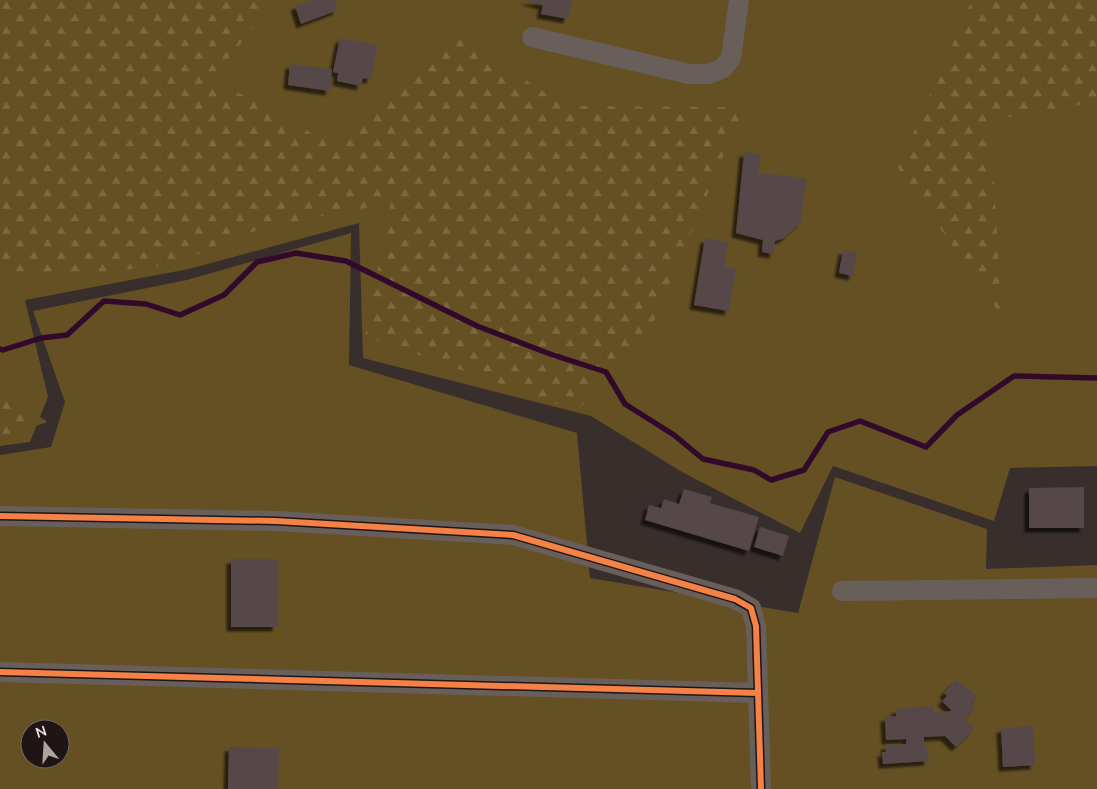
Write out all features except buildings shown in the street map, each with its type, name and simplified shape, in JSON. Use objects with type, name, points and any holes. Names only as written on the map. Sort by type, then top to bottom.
[{"type":"street","points":[[532,37],[690,74],[709,74],[723,68],[731,58],[739,0]]},
{"type":"street","points":[[0,516],[276,521],[514,535],[735,599],[751,608],[756,626],[761,789]]},
{"type":"street","points":[[842,591],[1097,588]]},
{"type":"street","points":[[0,672],[758,693]]},
{"type":"green space","points":[[0,0],[1097,0],[1097,466],[1010,468],[994,521],[833,466],[800,533],[682,472],[591,416],[363,358],[359,223],[189,269],[25,300],[48,397],[30,442],[0,446]]},
{"type":"green space","points":[[0,0],[272,0],[275,2],[212,78],[335,146],[455,36],[567,106],[744,107],[653,323],[577,411],[365,336],[391,203],[262,228],[171,265],[53,277],[0,273]]},
{"type":"green space","points":[[972,0],[1097,0],[1097,102],[991,120],[1001,315],[898,168]]},
{"type":"green space","points":[[351,233],[349,365],[577,433],[590,578],[798,613],[835,477],[987,529],[986,569],[1097,565],[1097,789],[0,789],[0,455],[51,447],[65,402],[33,311],[187,280]]},
{"type":"green space","points":[[0,387],[47,422],[0,439]]},
{"type":"waterway","points":[[0,349],[3,350],[41,338],[67,335],[104,301],[146,304],[180,315],[224,295],[257,262],[296,253],[346,261],[477,326],[550,354],[606,372],[625,404],[674,435],[703,459],[754,470],[771,480],[804,470],[828,432],[860,421],[926,447],[957,415],[1014,376],[1097,378]]},
{"type":"cycle path","points":[[0,516],[276,521],[513,535],[735,599],[751,608],[756,626],[761,789]]},
{"type":"cycle path","points":[[0,672],[758,693]]}]
